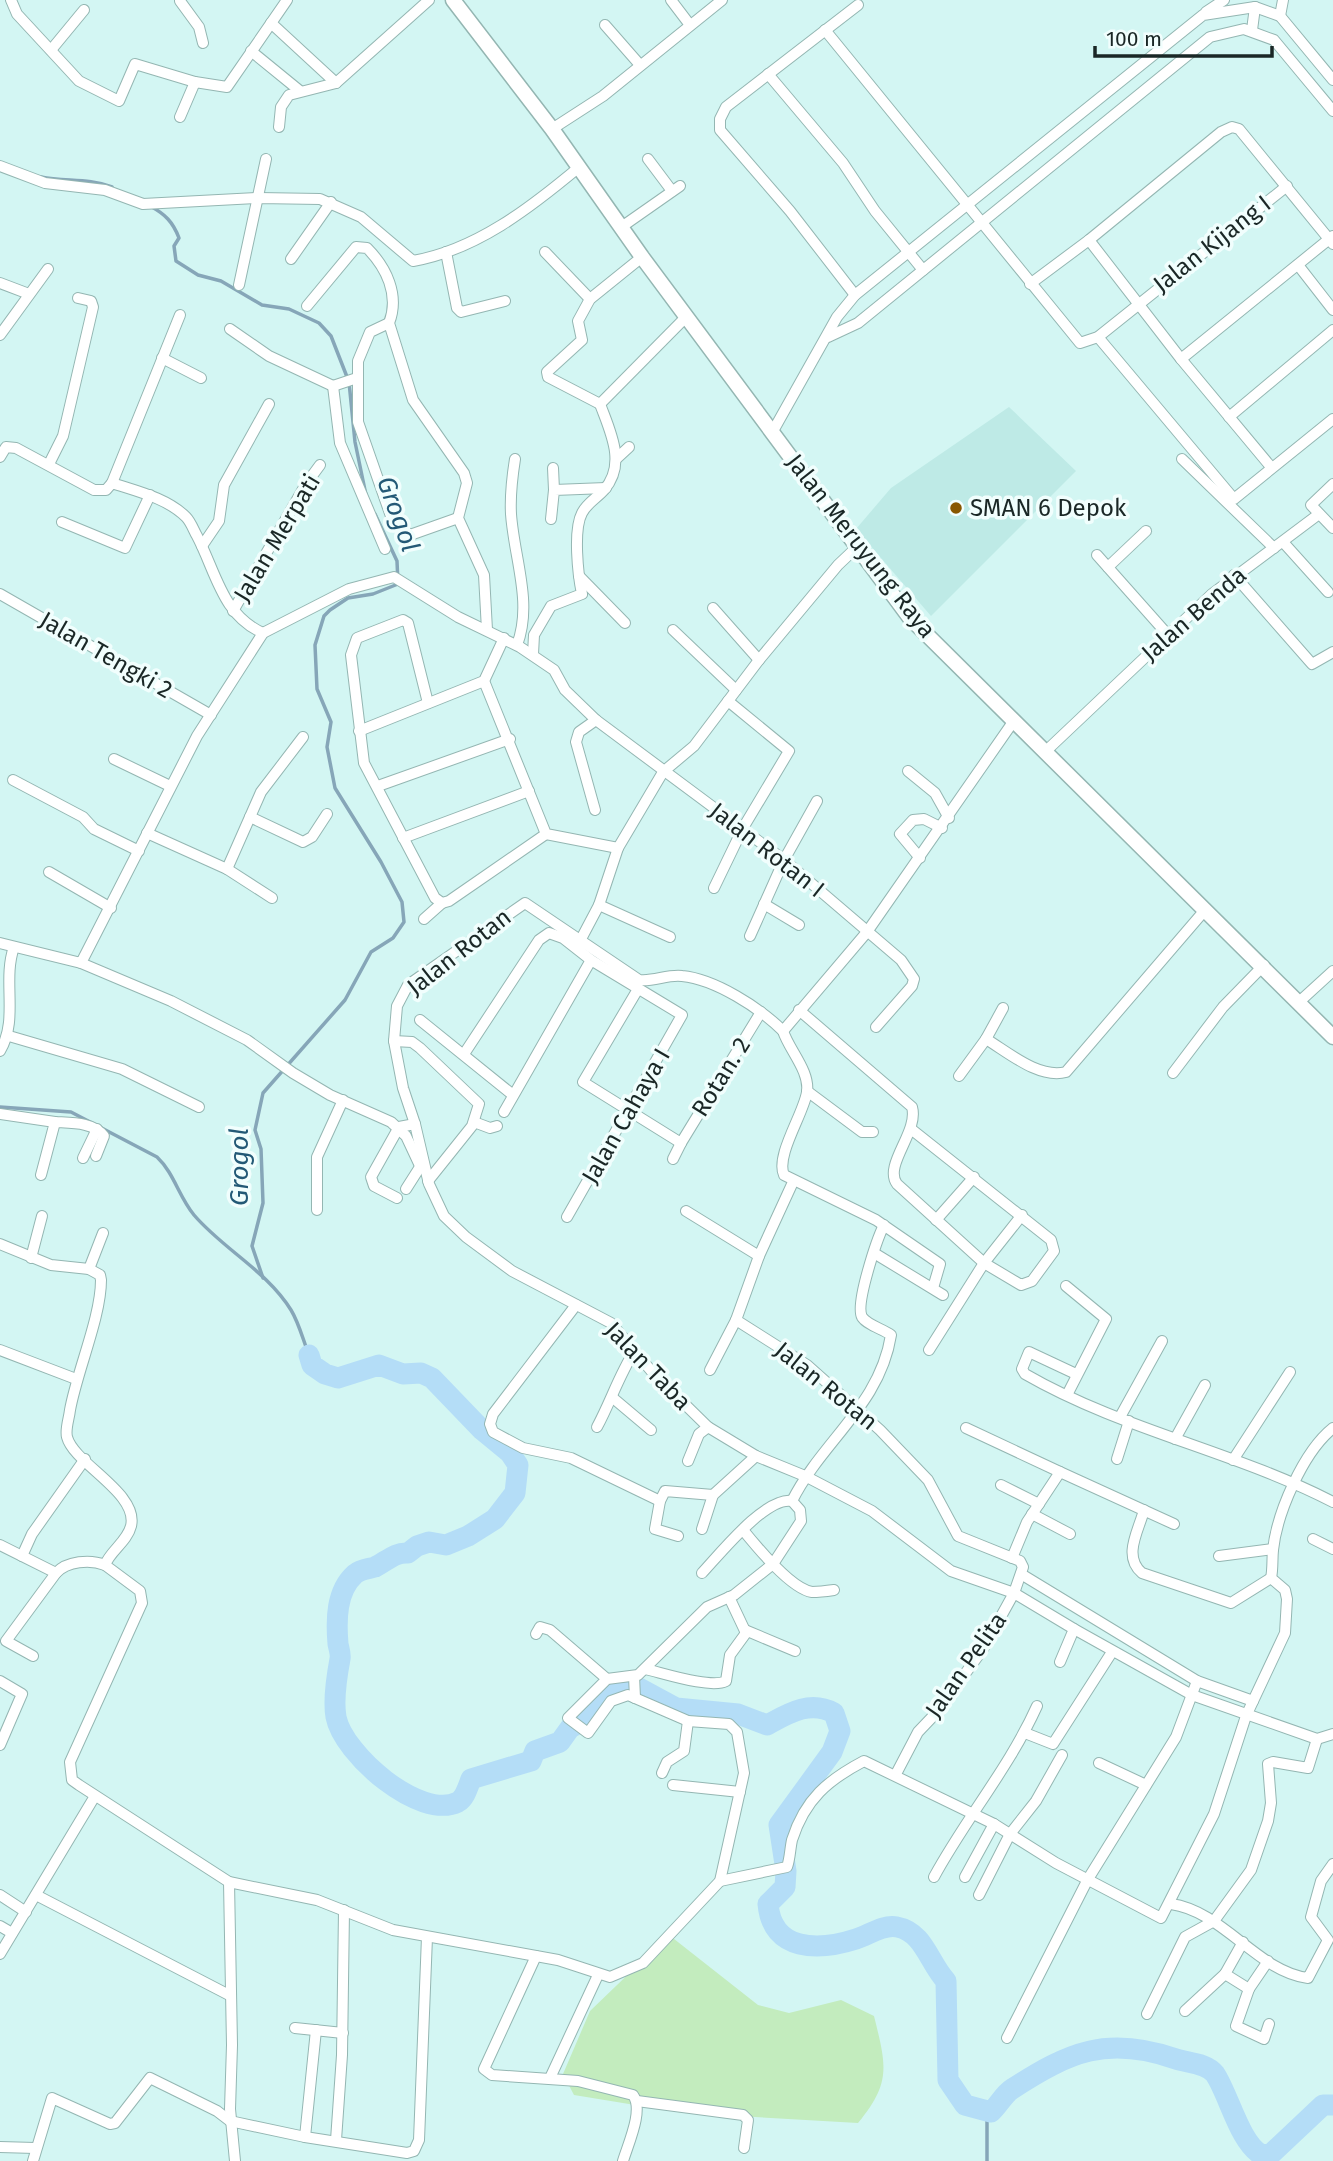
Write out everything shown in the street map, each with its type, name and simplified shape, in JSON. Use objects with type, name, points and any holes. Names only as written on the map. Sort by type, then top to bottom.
[{"type":"main road","name":"Jalan Meruyung Raya","points":[[459,2],[620,228],[910,618],[1013,722],[1046,751],[1264,965],[1333,1037]]},
{"type":"street","points":[[11,0],[18,14],[79,81],[119,102],[135,64],[195,82],[227,87],[287,0]]},
{"type":"street","points":[[180,0],[199,27],[203,43]]},
{"type":"street","points":[[279,127],[281,107],[289,95],[336,83],[429,0]]},
{"type":"street","points":[[671,0],[690,25]]},
{"type":"street","points":[[552,129],[585,110],[722,0]]},
{"type":"street","points":[[773,431],[837,317],[855,295],[1224,0]]},
{"type":"street","points":[[1280,16],[1283,0]]},
{"type":"street","points":[[855,295],[790,211],[720,130],[720,119],[726,107],[858,5]]},
{"type":"street","points":[[1203,15],[1255,7],[1280,16],[1333,80]]},
{"type":"street","points":[[1252,30],[1255,7]]},
{"type":"street","points":[[51,50],[84,10]]},
{"type":"street","points":[[271,23],[336,83]]},
{"type":"street","points":[[605,25],[640,65]]},
{"type":"street","points":[[825,30],[1075,340],[1087,343],[1098,337],[1234,499],[1333,419]]},
{"type":"street","points":[[828,337],[858,323],[1210,37],[1234,30],[1252,30],[1273,40],[1333,111]]},
{"type":"street","points":[[251,51],[300,91]]},
{"type":"street","points":[[768,74],[843,163],[875,211],[923,270]]},
{"type":"street","points":[[180,117],[195,82]]},
{"type":"street","points":[[1030,284],[1089,240],[1221,132],[1232,127],[1238,129],[1332,240],[1181,359]]},
{"type":"street","points":[[239,285],[266,159]]},
{"type":"street","points":[[620,228],[676,189],[648,159]]},
{"type":"street","points":[[0,166],[45,183],[105,190],[143,204],[258,198],[320,199],[361,217],[408,259],[422,259],[446,252],[504,224],[578,168]]},
{"type":"street","name":"Jalan Kijang I","points":[[1098,337],[1138,302],[1287,186]]},
{"type":"street","points":[[291,259],[331,202]]},
{"type":"street","points":[[1089,240],[1181,359],[1271,467]]},
{"type":"street","points":[[307,306],[356,247],[367,248],[380,261],[392,287],[392,314],[389,323],[413,400],[464,473],[467,483],[458,518],[484,575],[487,630]]},
{"type":"street","points":[[446,252],[457,308],[461,312],[505,301]]},
{"type":"street","points":[[545,252],[590,299]]},
{"type":"street","points":[[531,654],[534,635],[551,607],[582,594],[578,523],[589,503],[606,488],[617,459],[617,449],[600,404],[547,374],[582,340],[578,321],[590,299],[642,257]]},
{"type":"street","points":[[1298,265],[1333,310]]},
{"type":"street","points":[[0,335],[48,269]]},
{"type":"street","points":[[0,284],[29,295]]},
{"type":"street","points":[[49,464],[63,436],[93,307],[91,301],[78,298]]},
{"type":"street","points":[[0,457],[6,447],[16,448],[94,490],[106,490],[112,483],[180,315]]},
{"type":"street","points":[[600,404],[687,316]]},
{"type":"street","points":[[385,549],[340,443],[346,382],[370,332],[389,323]]},
{"type":"street","points":[[230,329],[270,356],[346,382]]},
{"type":"street","points":[[1229,417],[1333,330]]},
{"type":"street","points":[[162,358],[201,378]]},
{"type":"street","points":[[346,382],[393,522],[410,535],[458,518]]},
{"type":"street","points":[[202,546],[219,521],[224,485],[269,404]]},
{"type":"street","points":[[617,459],[629,447]]},
{"type":"street","points":[[1182,458],[1328,592]]},
{"type":"street","points":[[515,459],[512,516],[524,607],[523,629],[518,646]]},
{"type":"street","name":"Jalan Merpati","points":[[233,611],[270,552],[306,484],[320,465]]},
{"type":"street","points":[[551,519],[553,468]]},
{"type":"street","points":[[81,963],[170,786],[235,672],[263,633],[233,611],[218,589],[202,546],[187,517],[150,495],[112,483]]},
{"type":"street","points":[[1333,484],[1311,505],[1333,528]]},
{"type":"street","points":[[554,490],[606,488]]},
{"type":"street","points":[[62,522],[125,548],[150,495]]},
{"type":"street","name":"Jalan Benda","points":[[1046,751],[1234,575],[1319,514]]},
{"type":"street","points":[[1108,567],[1146,531]]},
{"type":"street","points":[[580,941],[599,905],[618,848],[663,772],[694,746],[759,660],[838,565],[858,547]]},
{"type":"street","points":[[1097,555],[1168,635]]},
{"type":"street","points":[[1234,575],[1312,664],[1333,652]]},
{"type":"street","points":[[579,576],[625,623]]},
{"type":"street","name":"Jalan Rotan I","points":[[263,633],[349,589],[386,578],[398,579],[458,617],[531,654],[554,670],[565,690],[596,720],[784,860],[901,960],[914,979],[912,986],[876,1027]]},
{"type":"street","name":"Jalan Tengki 2","points":[[1,596],[211,715]]},
{"type":"street","points":[[713,608],[759,660]]},
{"type":"street","points":[[428,703],[412,627],[403,620],[357,638],[351,655],[364,763],[435,898],[442,903]]},
{"type":"street","points":[[673,631],[736,690]]},
{"type":"street","points":[[359,732],[484,681],[504,638]]},
{"type":"street","points":[[484,681],[510,739],[546,834]]},
{"type":"street","points":[[714,888],[743,828],[789,751],[728,701]]},
{"type":"street","points":[[594,810],[576,742],[579,732],[596,720]]},
{"type":"street","points":[[933,1288],[940,1264],[884,1225],[793,1182],[782,1171],[807,1091],[804,1074],[783,1031],[799,1010],[836,972],[867,932],[949,818],[1013,722]]},
{"type":"street","points":[[227,869],[250,817],[272,777],[303,737]]},
{"type":"street","points":[[378,786],[510,739]]},
{"type":"street","points":[[114,759],[170,786]]},
{"type":"street","points":[[908,771],[935,793],[949,818]]},
{"type":"street","points":[[13,780],[83,817],[94,829],[139,850]]},
{"type":"street","points":[[403,838],[529,790]]},
{"type":"street","points":[[750,936],[784,860],[817,801]]},
{"type":"street","points":[[250,817],[303,842],[312,837],[327,814]]},
{"type":"street","points":[[920,858],[900,834],[913,820],[924,819],[942,828]]},
{"type":"street","points":[[147,833],[227,869],[272,898]]},
{"type":"street","points":[[424,919],[442,903],[546,834],[618,848]]},
{"type":"street","points":[[49,872],[111,908]]},
{"type":"street","name":"Jalan Rotan","points":[[581,1307],[512,1271],[466,1237],[444,1216],[429,1184],[415,1124],[402,1088],[394,1041],[397,1006],[408,985],[520,904],[535,908],[639,980],[680,975],[692,978],[745,1000],[783,1031]]},
{"type":"street","points":[[764,904],[799,925]]},
{"type":"street","points":[[599,905],[670,937]]},
{"type":"street","points":[[986,1039],[1033,1067],[1054,1075],[1066,1072],[1205,910]]},
{"type":"street","points":[[464,1054],[539,940],[549,933],[563,938],[591,960],[638,989]]},
{"type":"street","points":[[0,943],[81,963],[172,1001],[247,1040],[293,1073],[399,1128],[429,1184],[474,1122],[479,1107],[478,1100],[412,1042],[394,1041]]},
{"type":"street","points":[[0,1051],[9,1036],[9,963],[15,947]]},
{"type":"street","points":[[504,1112],[591,960]]},
{"type":"street","points":[[1173,1073],[1223,1007],[1264,965]]},
{"type":"street","points":[[1299,1002],[1333,971]]},
{"type":"street","name":"Rotan. 2","points":[[638,989],[583,1082],[681,1143]]},
{"type":"street","name":"Jalan Cahaya I","points":[[567,1217],[682,1014],[638,989]]},
{"type":"street","points":[[959,1076],[986,1039],[1003,1008]]},
{"type":"street","points":[[799,1010],[912,1107],[911,1129],[893,1171],[893,1179],[984,1263],[1018,1283],[1032,1281],[1054,1251],[1055,1245],[1022,1214],[911,1129]]},
{"type":"street","name":"Rotan. 2","points":[[673,1159],[761,1012]]},
{"type":"street","points":[[420,1020],[513,1096]]},
{"type":"street","points":[[9,1036],[122,1069],[199,1107]]},
{"type":"street","points":[[807,1091],[862,1132],[873,1132]]},
{"type":"street","points":[[317,1210],[317,1157],[343,1100]]},
{"type":"street","points":[[0,1114],[97,1129],[104,1136],[96,1156]]},
{"type":"street","points":[[41,1175],[55,1122]]},
{"type":"street","points":[[474,1122],[491,1128],[497,1126]]},
{"type":"street","points":[[397,1198],[371,1182],[399,1128],[415,1124]]},
{"type":"street","points":[[83,1158],[97,1129]]},
{"type":"street","points":[[406,1189],[420,1167]]},
{"type":"street","points":[[936,1220],[974,1177]]},
{"type":"street","points":[[710,1370],[736,1320],[759,1256],[793,1182]]},
{"type":"street","points":[[686,1211],[759,1256]]},
{"type":"street","points":[[929,1350],[984,1263],[1022,1214]]},
{"type":"street","points":[[26,1256],[42,1216]]},
{"type":"street","points":[[792,1501],[805,1476],[873,1391],[891,1336],[866,1320],[861,1313],[874,1253],[884,1225]]},
{"type":"street","points":[[89,1269],[103,1233]]},
{"type":"street","points":[[0,1244],[51,1265],[89,1269],[100,1275],[101,1284],[76,1378],[67,1436],[74,1449],[107,1480],[132,1520],[124,1539],[105,1565]]},
{"type":"street","points":[[874,1253],[943,1295]]},
{"type":"street","points":[[1066,1286],[1106,1319],[1067,1395]]},
{"type":"street","points":[[581,1307],[493,1414],[490,1424],[493,1432],[523,1448],[552,1452],[589,1466],[660,1501]]},
{"type":"street","name":"Jalan Taba","points":[[581,1307],[611,1324],[659,1380],[708,1427],[756,1456],[805,1476],[872,1511],[951,1571],[1014,1593],[1112,1652],[1192,1695],[1317,1739]]},
{"type":"street","name":"Jalan Rotan","points":[[736,1320],[807,1365],[856,1412],[880,1430],[928,1480],[958,1536],[1012,1558]]},
{"type":"street","points":[[1117,1459],[1124,1419],[1162,1341]]},
{"type":"street","points":[[0,1350],[76,1378]]},
{"type":"street","points":[[597,1427],[613,1398],[618,1378],[635,1350]]},
{"type":"street","points":[[1076,1374],[1030,1353],[1026,1354],[1024,1373],[1067,1395],[1175,1439],[1294,1482],[1333,1502]]},
{"type":"street","points":[[1233,1460],[1290,1372]]},
{"type":"street","points":[[1175,1439],[1205,1385]]},
{"type":"street","points":[[613,1398],[651,1430]]},
{"type":"street","points":[[688,1461],[699,1434],[708,1427]]},
{"type":"street","points":[[966,1428],[1174,1524]]},
{"type":"street","points":[[1271,1578],[1273,1549],[1294,1482],[1317,1445],[1333,1428]]},
{"type":"street","points":[[702,1529],[713,1495],[756,1456]]},
{"type":"street","points":[[22,1556],[32,1534],[85,1459]]},
{"type":"street","points":[[1060,1472],[1032,1514],[1012,1558],[1022,1564],[1021,1574],[1197,1681],[1253,1702]]},
{"type":"street","points":[[1001,1485],[1039,1504]]},
{"type":"street","points":[[678,1536],[655,1529],[660,1501],[668,1490],[713,1495]]},
{"type":"street","points":[[702,1573],[743,1530],[776,1503],[792,1501]]},
{"type":"street","points":[[607,1679],[569,1716],[571,1722],[583,1732],[590,1732],[611,1701],[628,1695],[645,1669],[707,1607],[729,1597],[773,1564],[802,1518],[800,1510],[792,1501]]},
{"type":"street","points":[[1144,1510],[1132,1553],[1135,1565],[1142,1573],[1231,1603],[1271,1578]]},
{"type":"street","points":[[1032,1514],[1070,1534]]},
{"type":"street","points":[[743,1530],[773,1564],[808,1591],[834,1590]]},
{"type":"street","points":[[1313,1539],[1333,1547]]},
{"type":"street","points":[[0,1545],[56,1573]]},
{"type":"street","points":[[1219,1556],[1273,1549]]},
{"type":"street","points":[[33,1656],[6,1641],[56,1573],[62,1566],[83,1562],[105,1565],[140,1591],[142,1603],[70,1762],[72,1780],[229,1882],[290,1894],[344,1910],[393,1930],[567,1962],[598,1975],[610,1977],[623,1974],[643,1963],[720,1881],[744,1773],[735,1727],[720,1721],[688,1721],[635,1686],[607,1679],[550,1630],[540,1627],[536,1634]]},
{"type":"street","name":"Jalan Pelita","points":[[896,1774],[918,1732],[938,1711],[983,1649],[1014,1593],[1021,1574]]},
{"type":"street","points":[[720,1881],[787,1867],[800,1821],[808,1805],[831,1778],[864,1761],[896,1774],[994,1824],[1159,1919],[1171,1903],[1217,1807],[1246,1716],[1281,1644],[1287,1621],[1284,1590],[1271,1578]]},
{"type":"street","points":[[729,1597],[745,1630],[795,1651]]},
{"type":"street","points":[[1060,1662],[1074,1629]]},
{"type":"street","points":[[645,1669],[685,1679],[724,1683],[730,1654],[745,1630]]},
{"type":"street","points":[[1025,1733],[1053,1744],[1112,1652]]},
{"type":"street","points":[[0,1681],[22,1694],[1,1738]]},
{"type":"street","points":[[1007,2038],[1088,1879],[1176,1737],[1197,1681]]},
{"type":"street","points":[[934,1877],[971,1812],[1011,1759],[1037,1706]]},
{"type":"street","points":[[662,1773],[667,1762],[684,1751],[688,1721]]},
{"type":"street","points":[[1147,2014],[1185,1937],[1214,1921],[1251,1870],[1264,1839],[1270,1803],[1268,1764],[1273,1762],[1308,1768],[1317,1739],[1333,1734]]},
{"type":"street","points":[[979,1895],[1010,1834],[1036,1801],[1062,1755]]},
{"type":"street","points":[[1099,1763],[1146,1785]]},
{"type":"street","points":[[673,1785],[740,1792]]},
{"type":"street","points":[[0,1954],[95,1796]]},
{"type":"street","points":[[965,1877],[994,1824]]},
{"type":"street","points":[[1171,1903],[1214,1921],[1268,1961],[1304,1978],[1312,1975],[1328,1940],[1311,1917],[1314,1898],[1333,1864]]},
{"type":"street","points":[[229,1882],[230,2121],[235,2161]]},
{"type":"street","points":[[0,1895],[26,1912]]},
{"type":"street","points":[[36,1895],[231,1996]]},
{"type":"street","points":[[336,2140],[343,2033],[344,1910]]},
{"type":"street","points":[[0,1926],[12,1933]]},
{"type":"street","points":[[33,2161],[52,2098],[110,2124],[115,2123],[150,2078],[217,2111],[230,2121],[305,2137],[407,2153],[414,2151],[418,2144],[427,1937]]},
{"type":"street","points":[[1185,2011],[1225,1974],[1243,1942]]},
{"type":"street","points":[[536,1956],[484,2069],[492,2075],[550,2078],[623,2090],[637,2101],[743,2115],[748,2120],[744,2148]]},
{"type":"street","points":[[1268,1961],[1249,1989],[1236,2026],[1264,2039],[1269,2024]]},
{"type":"street","points":[[1225,1974],[1249,1989]]},
{"type":"street","points":[[550,2078],[598,1975]]},
{"type":"street","points":[[295,2028],[343,2033]]},
{"type":"street","points":[[305,2137],[316,2030]]},
{"type":"street","points":[[623,2161],[637,2101]]},
{"type":"street","points":[[0,2147],[35,2148]]},
{"type":"shaded area","name":"SMAN 6 Depok","points":[[1009,407],[1076,471],[931,616],[856,529],[891,488]]},
{"type":"green space","points":[[669,1935],[758,2005],[789,2013],[841,2000],[874,2016],[883,2072],[877,2096],[858,2123],[684,2113],[574,2095],[563,2074],[590,2011]]},
{"type":"waterway","name":"Grogol","points":[[41,177],[94,182],[112,187]]},
{"type":"waterway","name":"Grogol","points":[[150,206],[168,219],[177,232],[179,238],[174,246],[176,261],[198,275],[221,281],[262,305],[289,309],[319,323],[331,336],[349,382],[355,442],[366,495]]},
{"type":"waterway","name":"Grogol","points":[[263,1278],[252,1246],[263,1203],[261,1149],[255,1130],[263,1093],[345,1000],[371,952],[393,938],[404,922],[402,902],[381,862],[335,788],[327,747],[331,722],[317,689],[315,645],[324,616],[348,598],[373,594],[398,584],[397,561],[375,514]]},
{"type":"waterway","name":"Grogol","points":[[0,1107],[71,1112],[157,1157],[168,1170],[194,1215],[281,1296],[294,1315],[309,1355]]},
{"type":"waterway","points":[[309,1355],[312,1365],[325,1374],[338,1378],[379,1365],[403,1374],[421,1373],[432,1378],[482,1430],[510,1453],[518,1465],[515,1493],[495,1519],[468,1536],[446,1545],[429,1542],[408,1553],[395,1555],[375,1567],[360,1571],[344,1589],[337,1616],[340,1657],[335,1695],[336,1717],[353,1749],[385,1781],[424,1802],[442,1805],[458,1802],[471,1779],[531,1761],[535,1751],[560,1742],[570,1728],[588,1718],[600,1699],[624,1688],[639,1688],[676,1708],[738,1714],[767,1725],[800,1710],[825,1709],[834,1713],[840,1731],[832,1752],[779,1825],[786,1871],[785,1887],[768,1904],[771,1920],[778,1931],[788,1939],[813,1946],[842,1943],[892,1926],[914,1935],[946,1981],[948,2080],[965,2105],[991,2112],[1009,2091],[1052,2065],[1090,2051],[1109,2048],[1151,2052],[1212,2070],[1247,2141],[1262,2155],[1272,2153],[1323,2105],[1333,2105]]},
{"type":"waterway","points":[[987,2112],[987,2161]]},
{"type":"place","name":"SMAN 6 Depok","points":[[956,508]]}]
